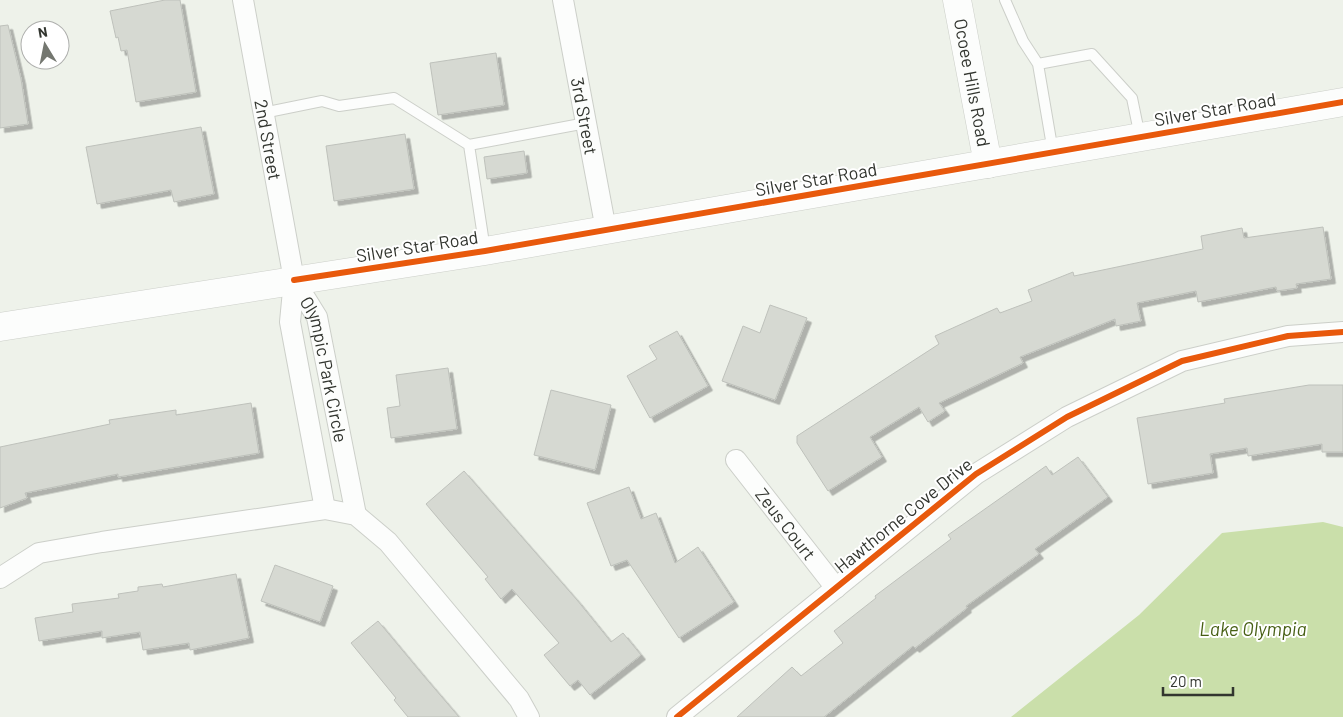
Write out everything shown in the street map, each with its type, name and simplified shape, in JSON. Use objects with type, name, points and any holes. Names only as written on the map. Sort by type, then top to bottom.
[{"type":"main road","name":"Ocoee Hills Road","points":[[957,0],[988,164]]},
{"type":"main road","name":"Silver Star Road","points":[[0,327],[486,251],[1343,102]]},
{"type":"street","name":"2nd Street","points":[[243,0],[294,280]]},
{"type":"street","name":"3rd Street","points":[[563,0],[606,230]]},
{"type":"street","name":"Olympic Park Circle","points":[[294,280],[290,322],[325,509]]},
{"type":"street","name":"Olympic Park Circle","points":[[294,280],[317,317],[356,515]]},
{"type":"street","name":"Hawthorne Cove Drive","points":[[677,717],[976,474],[1067,417],[1182,361],[1288,336],[1343,332]]},
{"type":"street","name":"Zeus Court","points":[[736,460],[836,588]]},
{"type":"street","points":[[0,578],[39,553],[112,540],[325,509],[356,515],[388,542],[520,699],[529,717]]},
{"type":"lane","points":[[1005,0],[1023,41],[1038,64],[1053,153]]},
{"type":"lane","points":[[1038,64],[1092,54],[1132,98],[1140,138]]},
{"type":"lane","points":[[263,113],[322,101],[339,106],[394,98],[469,145],[586,123]]},
{"type":"lane","points":[[469,145],[486,251]]},
{"type":"water","name":"Lake Olympia","points":[[1323,522],[1343,527],[1343,717],[1011,717],[1139,615],[1222,533]]},
{"type":"building","points":[[165,0],[180,0],[196,92],[136,102],[127,50],[121,51],[110,11]]},
{"type":"building","points":[[8,25],[21,79],[28,124],[0,128],[0,26]]},
{"type":"building","points":[[496,53],[504,105],[438,115],[430,63]]},
{"type":"building","points":[[201,127],[214,194],[174,202],[171,190],[97,204],[86,147]]},
{"type":"building","points":[[405,134],[414,189],[334,201],[326,146]]},
{"type":"building","points":[[524,151],[527,173],[487,179],[484,157]]},
{"type":"building","points":[[1323,227],[1331,279],[1296,284],[1297,288],[1277,291],[1276,287],[1198,302],[1196,291],[1137,303],[1141,321],[1116,326],[1115,319],[1020,357],[1023,363],[939,403],[945,411],[928,422],[919,407],[870,437],[882,457],[828,491],[797,443],[797,436],[939,344],[935,336],[997,308],[1000,313],[1032,301],[1028,290],[1073,272],[1074,276],[1203,249],[1201,236],[1242,228],[1244,238]]},
{"type":"building","points":[[770,305],[807,318],[775,400],[722,381],[743,326],[760,333]]},
{"type":"building","points":[[677,331],[708,386],[650,418],[627,376],[657,359],[649,346]]},
{"type":"building","points":[[448,368],[457,429],[391,438],[387,408],[400,406],[396,375]]},
{"type":"building","points":[[1309,385],[1343,385],[1343,452],[1322,452],[1322,444],[1248,456],[1247,448],[1210,454],[1213,473],[1148,484],[1137,418],[1225,403],[1224,399]]},
{"type":"building","points":[[551,390],[611,405],[595,470],[534,455]]},
{"type":"building","points":[[251,403],[259,453],[118,477],[118,474],[25,493],[27,498],[0,508],[0,447],[110,424],[109,420],[176,410],[176,415]]},
{"type":"building","points":[[1078,457],[1108,497],[1035,549],[1039,554],[966,606],[967,608],[915,648],[913,646],[824,717],[737,717],[792,667],[801,676],[843,643],[834,631],[876,598],[875,596],[951,539],[948,535],[1046,466],[1052,475]]},
{"type":"building","points":[[464,471],[577,600],[611,642],[623,633],[641,655],[590,695],[578,680],[570,686],[544,655],[559,643],[512,589],[501,599],[485,579],[488,577],[426,504]]},
{"type":"building","points":[[629,487],[641,519],[656,513],[675,563],[698,547],[734,602],[679,638],[627,560],[611,566],[587,503]]},
{"type":"building","points":[[275,565],[333,586],[320,622],[261,601]]},
{"type":"building","points":[[236,574],[249,638],[190,650],[189,643],[143,650],[140,632],[102,638],[102,631],[39,641],[35,618],[73,612],[72,604],[119,598],[118,594],[138,591],[138,587],[162,584],[163,587]]},
{"type":"building","points":[[378,621],[459,717],[408,717],[394,700],[396,698],[351,643]]},
{"type":"cycle path","points":[[294,280],[485,251],[1343,102]]},
{"type":"cycle path","points":[[677,717],[976,474],[1067,417],[1182,361],[1288,336],[1343,332]]}]
